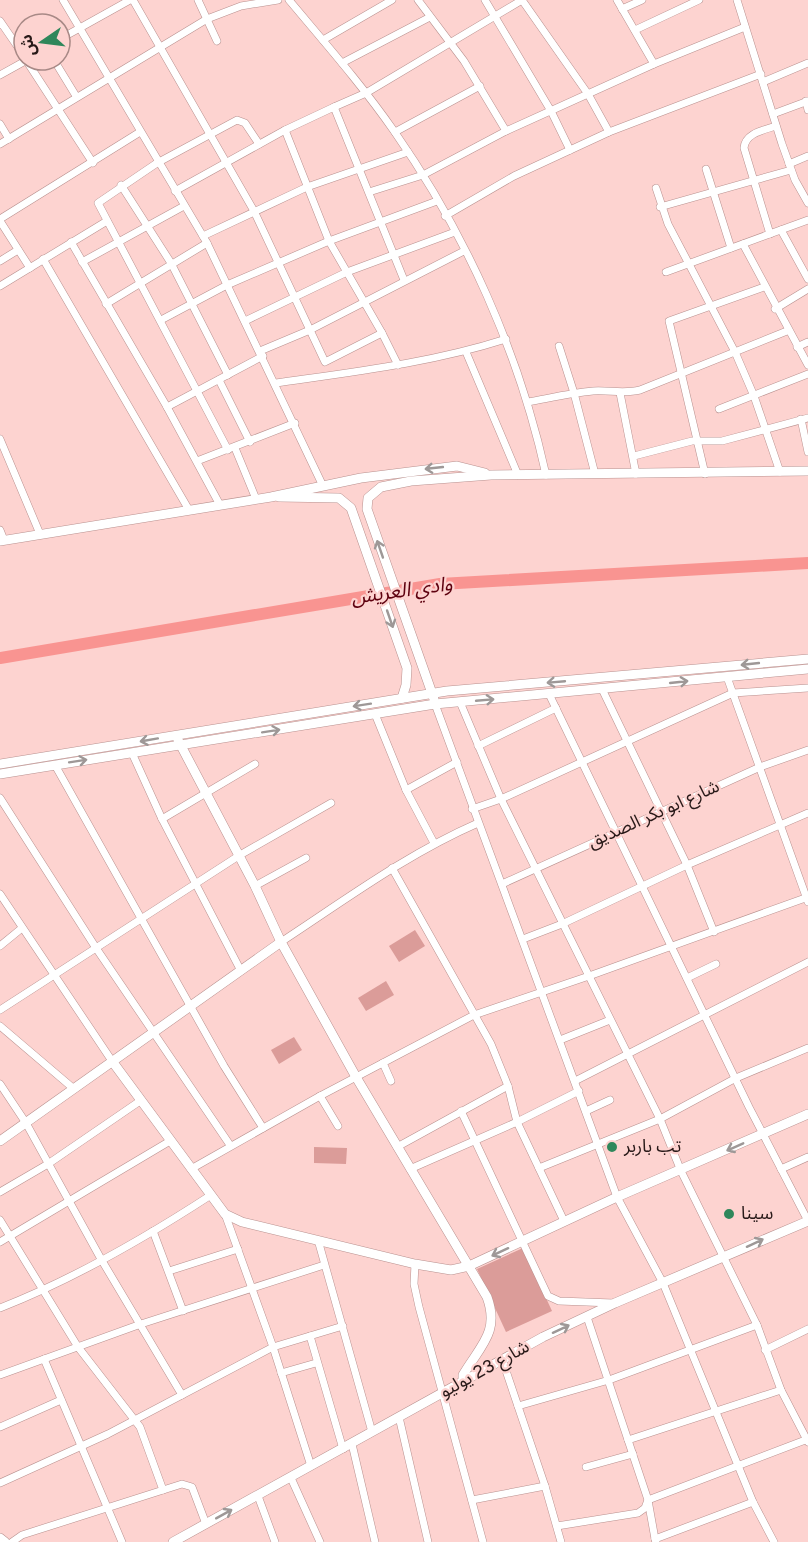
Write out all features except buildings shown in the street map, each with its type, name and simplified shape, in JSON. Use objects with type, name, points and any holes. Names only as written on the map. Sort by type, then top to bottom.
[{"type":"street","points":[[63,0],[157,163],[205,240],[276,383],[322,484]]},
{"type":"street","points":[[72,31],[131,0],[160,46],[254,211],[332,375]]},
{"type":"street","points":[[198,0],[217,41]]},
{"type":"street","points":[[0,144],[76,96],[207,19],[241,6],[278,0]]},
{"type":"street","points":[[289,0],[342,63],[395,132],[446,216],[506,339],[528,402],[546,475]]},
{"type":"street","points":[[322,40],[392,0]]},
{"type":"street","points":[[418,0],[480,86],[506,131]]},
{"type":"street","points":[[485,0],[551,111],[570,150]]},
{"type":"street","points":[[176,191],[285,130],[366,93],[522,0],[588,94],[609,132]]},
{"type":"street","points":[[617,0],[654,64]]},
{"type":"street","points":[[622,9],[642,0]]},
{"type":"street","points":[[635,30],[699,0]]},
{"type":"street","points":[[737,0],[790,167],[808,203]]},
{"type":"street","points":[[342,63],[430,16]]},
{"type":"street","points":[[0,21],[12,39]]},
{"type":"street","points":[[369,192],[423,176],[506,131],[654,64],[746,27]]},
{"type":"street","points":[[446,216],[514,176],[609,132],[808,63]]},
{"type":"street","points":[[34,72],[93,162]]},
{"type":"street","points":[[61,72],[76,96]]},
{"type":"street","points":[[395,132],[480,86]]},
{"type":"street","points":[[773,114],[807,101],[808,110]]},
{"type":"street","points":[[334,107],[404,280]]},
{"type":"street","points":[[256,499],[232,449],[98,202],[157,163],[241,120],[259,144]]},
{"type":"street","points":[[0,124],[9,138]]},
{"type":"street","points":[[770,234],[745,157],[744,143],[752,135],[776,126]]},
{"type":"street","points":[[285,130],[329,241],[365,301],[398,365]]},
{"type":"street","points":[[30,267],[0,220],[140,132]]},
{"type":"street","points":[[106,304],[254,211],[307,187],[408,152]]},
{"type":"street","points":[[660,207],[753,181],[790,167],[808,156]]},
{"type":"street","points":[[706,169],[731,248]]},
{"type":"street","points":[[121,185],[171,263],[228,375]]},
{"type":"street","points":[[656,188],[660,207],[735,352],[754,396],[780,472]]},
{"type":"street","points":[[161,320],[227,285],[329,241],[437,201]]},
{"type":"street","points":[[82,262],[118,240],[184,206]]},
{"type":"street","points":[[666,272],[808,220]]},
{"type":"street","points":[[0,286],[107,221]]},
{"type":"street","points":[[781,230],[808,279]]},
{"type":"street","points":[[245,321],[347,272],[454,232]]},
{"type":"street","points":[[71,242],[167,407],[220,505]]},
{"type":"street","points":[[743,244],[764,287],[808,365]]},
{"type":"street","points":[[0,261],[18,250]]},
{"type":"street","points":[[167,407],[228,375],[261,354],[464,250]]},
{"type":"street","points":[[43,259],[189,510]]},
{"type":"street","points":[[705,474],[699,440],[669,321],[764,287]]},
{"type":"street","points":[[776,309],[808,289]]},
{"type":"street","points":[[528,402],[574,393],[607,390],[620,393],[640,390],[788,331]]},
{"type":"street","points":[[325,362],[382,333]]},
{"type":"street","points":[[276,383],[398,365],[466,352],[506,339]]},
{"type":"street","points":[[797,347],[808,342]]},
{"type":"street","points":[[559,346],[574,393],[594,474]]},
{"type":"street","points":[[466,352],[518,475]]},
{"type":"street","points":[[719,409],[808,374]]},
{"type":"street","points":[[219,380],[250,442]]},
{"type":"street","points":[[620,393],[636,474]]},
{"type":"street","points":[[634,456],[699,440],[716,441],[805,419],[808,452]]},
{"type":"street","points":[[197,461],[295,423]]},
{"type":"street","points":[[0,439],[40,534]]},
{"type":"street","points":[[1,537],[40,534],[271,497],[322,484],[446,467],[471,468],[491,475]]},
{"type":"street","points":[[774,1542],[753,1502],[663,1283],[617,1197],[543,992],[472,809],[433,693],[420,664],[370,520],[366,501],[381,487],[435,478],[491,475],[808,471]]},
{"type":"street","points":[[271,497],[339,498],[351,508],[407,668],[406,686],[402,698]]},
{"type":"street","points":[[0,764],[433,693],[808,659]]},
{"type":"street","points":[[0,774],[435,704],[808,669]]},
{"type":"street","points":[[191,1169],[320,1096],[474,1015],[808,899],[727,677]]},
{"type":"street","points":[[472,809],[501,799],[733,693],[808,688]]},
{"type":"street","points":[[602,689],[687,865],[714,932]]},
{"type":"street","points":[[549,694],[580,763],[616,832],[763,1135],[808,1221]]},
{"type":"street","points":[[460,702],[501,799],[660,1119],[681,1171],[757,1325],[781,1390],[808,1440],[648,1500],[645,1508],[638,1513],[557,1526]]},
{"type":"street","points":[[478,746],[556,708]]},
{"type":"street","points":[[375,714],[406,790],[434,843]]},
{"type":"street","points":[[176,735],[205,795],[240,855],[281,942],[356,1077],[487,1297],[493,1321],[490,1333],[463,1375],[463,1383]]},
{"type":"street","name":"شارع ابو بكر الصديق","points":[[502,884],[760,767],[808,750]]},
{"type":"street","points":[[132,753],[194,884],[241,971]]},
{"type":"street","points":[[406,790],[457,762]]},
{"type":"street","points":[[162,819],[255,764]]},
{"type":"street","points":[[55,765],[224,1066],[263,1128]]},
{"type":"street","points":[[0,798],[96,948],[230,1145]]},
{"type":"street","points":[[0,1010],[240,855],[331,803]]},
{"type":"street","points":[[523,939],[562,924],[687,865],[808,813]]},
{"type":"street","points":[[0,1141],[281,942],[392,868],[434,843],[478,823]]},
{"type":"street","points":[[255,886],[306,858]]},
{"type":"street","points":[[392,868],[491,1044],[508,1086],[516,1122],[564,1221]]},
{"type":"street","points":[[0,894],[112,1061],[170,1142],[212,1194],[225,1215],[273,1347],[311,1466]]},
{"type":"street","points":[[0,946],[22,928]]},
{"type":"street","points":[[575,1081],[628,1056],[808,962]]},
{"type":"street","points":[[687,978],[716,964]]},
{"type":"street","points":[[560,1040],[610,1020]]},
{"type":"street","points":[[0,1026],[74,1089]]},
{"type":"street","points":[[539,1168],[660,1119],[736,1078],[808,1048]]},
{"type":"street","points":[[382,1063],[391,1081]]},
{"type":"street","points":[[0,1084],[26,1124],[101,1259],[182,1395]]},
{"type":"street","points":[[397,1147],[508,1086]]},
{"type":"street","points":[[410,1169],[579,1092]]},
{"type":"street","points":[[320,1096],[338,1126]]},
{"type":"street","points":[[586,1111],[610,1100]]},
{"type":"street","points":[[0,1192],[48,1164],[141,1101]]},
{"type":"street","points":[[461,1111],[544,1291],[552,1300],[615,1303]]},
{"type":"street","points":[[225,1215],[242,1222],[415,1264],[451,1270],[470,1266],[617,1197],[808,1114]]},
{"type":"street","points":[[0,1242],[70,1203],[170,1142]]},
{"type":"street","points":[[781,1169],[808,1157]]},
{"type":"street","points":[[0,1308],[43,1290],[101,1259],[153,1231],[212,1194]]},
{"type":"street","points":[[0,1220],[78,1347],[146,1439],[163,1490]]},
{"type":"street","name":"شارع 23 يوليو","points":[[173,1542],[463,1383],[502,1359],[615,1303],[808,1221]]},
{"type":"street","points":[[153,1231],[183,1311]]},
{"type":"street","points":[[318,1240],[372,1432]]},
{"type":"street","points":[[169,1271],[238,1249]]},
{"type":"street","points":[[415,1264],[417,1296],[483,1542]]},
{"type":"street","points":[[0,1375],[141,1324],[324,1265]]},
{"type":"street","points":[[587,1317],[648,1500],[656,1540],[753,1502]]},
{"type":"street","points":[[518,1406],[609,1380],[757,1325]]},
{"type":"street","points":[[0,1483],[134,1421],[273,1347],[343,1326]]},
{"type":"street","points":[[765,1350],[808,1329]]},
{"type":"street","points":[[310,1336],[316,1363],[343,1449]]},
{"type":"street","points":[[44,1359],[83,1445],[122,1542]]},
{"type":"street","points":[[502,1359],[545,1486],[561,1542]]},
{"type":"street","points":[[281,1373],[316,1363]]},
{"type":"street","points":[[628,1440],[781,1390]]},
{"type":"street","points":[[0,1427],[61,1400]]},
{"type":"street","points":[[399,1417],[428,1542]]},
{"type":"street","points":[[352,1444],[375,1542]]},
{"type":"street","points":[[586,1467],[633,1454]]},
{"type":"street","points":[[291,1478],[320,1542]]},
{"type":"street","points":[[12,1542],[22,1535],[182,1484],[192,1487],[206,1524]]},
{"type":"street","points":[[472,1500],[545,1486]]},
{"type":"street","points":[[258,1496],[275,1542]]},
{"type":"shaded area","points":[[415,930],[425,946],[399,962],[389,946]]},
{"type":"shaded area","points":[[386,981],[394,995],[366,1011],[358,998]]},
{"type":"shaded area","points":[[294,1037],[302,1050],[279,1064],[271,1050]]},
{"type":"shaded area","points":[[314,1147],[347,1148],[346,1164],[314,1163]]},
{"type":"shaded area","points":[[523,1248],[552,1311],[506,1332],[477,1269]]},
{"type":"waterway","name":"وادي العريش","points":[[0,658],[440,584],[808,563]]},
{"type":"place","name":"تب باربر","points":[[612,1147]]},
{"type":"place","name":"سينا","points":[[729,1214]]}]
